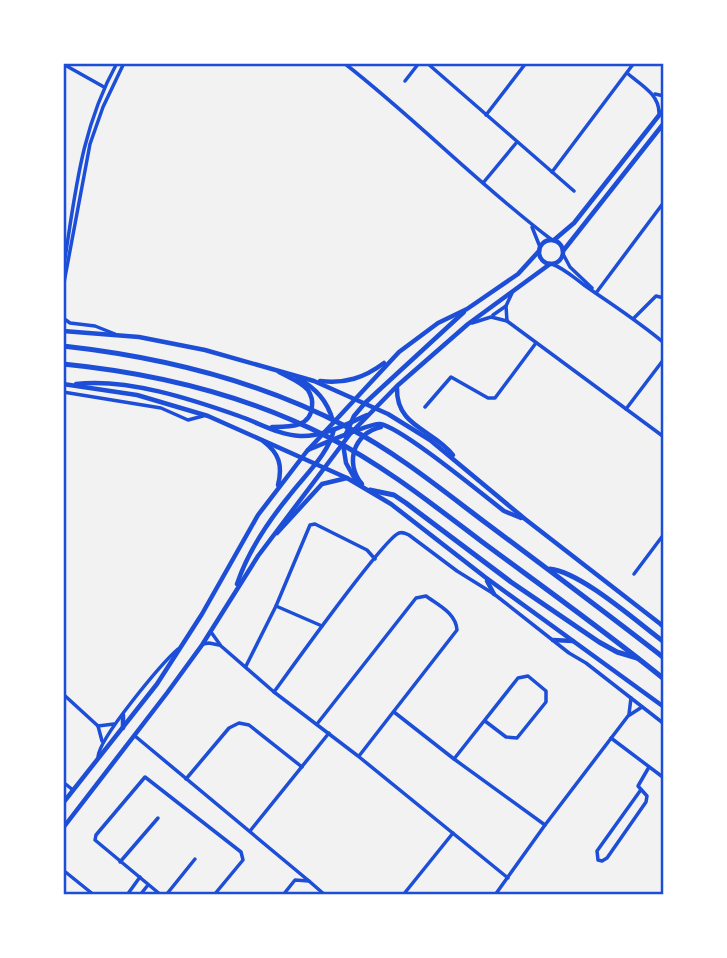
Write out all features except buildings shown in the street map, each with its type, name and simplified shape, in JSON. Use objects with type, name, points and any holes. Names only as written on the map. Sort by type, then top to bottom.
[{"type":"highway","points":[[63,346],[165,361],[204,370],[252,386],[330,418],[386,451],[664,657]]},
{"type":"highway","points":[[63,364],[141,375],[244,401],[316,431],[378,465],[664,679]]},
{"type":"highway","points":[[370,490],[394,495],[511,582],[599,642],[627,656],[639,658]]},
{"type":"highway","points":[[547,569],[564,572],[583,583],[664,642]]},
{"type":"main road","points":[[63,828],[202,645],[236,589],[343,444],[350,422],[365,403],[467,309],[518,274],[540,249],[574,223],[664,109]]},
{"type":"main road","points":[[347,435],[397,386],[468,324],[559,261],[563,252],[664,123]]},
{"type":"main road","points":[[553,240],[561,244],[563,252]]},
{"type":"main road","points":[[540,249],[542,260],[551,264]]},
{"type":"main road","points":[[314,381],[340,383],[377,368],[438,323],[467,309]]},
{"type":"main road","points":[[63,331],[166,342],[291,373],[365,403],[373,410],[417,431],[458,461]]},
{"type":"main road","points":[[63,803],[152,690],[184,642],[249,531],[302,456],[398,352]]},
{"type":"main road","points":[[268,427],[301,425],[312,412],[313,403],[306,388],[272,368]]},
{"type":"main road","points":[[236,589],[243,567],[265,528],[330,442],[334,429],[329,407],[320,393],[291,373]]},
{"type":"main road","points":[[65,384],[103,382],[167,395],[241,416],[293,435],[311,436],[334,429],[373,410]]},
{"type":"main road","points":[[65,384],[137,395],[208,416],[302,456],[370,490],[664,708]]},
{"type":"main road","points":[[397,386],[398,406],[403,415],[434,438],[525,519],[663,626]]},
{"type":"main road","points":[[307,451],[373,425],[386,426],[407,438],[504,510],[525,519]]},
{"type":"main road","points":[[370,490],[354,472],[354,448],[370,430],[386,426]]},
{"type":"main road","points":[[251,433],[271,447],[280,460],[277,490]]},
{"type":"main road","points":[[343,444],[346,463],[357,483]]},
{"type":"main road","points":[[274,535],[282,530],[322,484],[347,478]]},
{"type":"main road","points":[[485,577],[494,594]]},
{"type":"main road","points":[[553,640],[573,641]]},
{"type":"main road","points":[[123,715],[123,728]]},
{"type":"street","points":[[63,288],[82,150],[104,87],[117,63]]},
{"type":"street","points":[[64,270],[87,156],[98,119],[124,63]]},
{"type":"street","points":[[344,63],[390,99],[528,222],[553,240]]},
{"type":"street","points":[[405,81],[419,63]]},
{"type":"street","points":[[427,63],[574,191]]},
{"type":"street","points":[[486,115],[526,63]]},
{"type":"street","points":[[552,172],[634,63]]},
{"type":"street","points":[[63,64],[110,90]]},
{"type":"street","points":[[627,73],[653,94],[658,102],[659,115]]},
{"type":"street","points":[[653,94],[664,96]]},
{"type":"street","points":[[483,183],[517,142]]},
{"type":"street","points":[[595,291],[664,202]]},
{"type":"street","points":[[528,222],[540,249]]},
{"type":"street","points":[[563,252],[570,267],[595,291]]},
{"type":"street","points":[[551,264],[562,268],[634,318],[664,343]]},
{"type":"street","points":[[468,324],[491,317],[506,306],[513,291]]},
{"type":"street","points":[[634,318],[651,298],[664,298]]},
{"type":"street","points":[[506,306],[507,321]]},
{"type":"street","points":[[491,317],[507,321],[664,438]]},
{"type":"street","points":[[63,318],[70,323],[95,326],[117,335]]},
{"type":"street","points":[[425,408],[451,377],[488,398],[495,398],[536,343]]},
{"type":"street","points":[[626,409],[664,359]]},
{"type":"street","points":[[63,393],[161,408],[188,420],[208,416]]},
{"type":"street","points":[[246,666],[276,606],[310,525],[315,524],[362,547],[374,559]]},
{"type":"street","points":[[274,692],[374,559],[395,536],[403,533],[494,594],[663,723]]},
{"type":"street","points":[[634,574],[664,534]]},
{"type":"street","points":[[317,724],[414,600],[426,596],[452,615],[457,630],[358,756]]},
{"type":"street","points":[[276,606],[323,626]]},
{"type":"street","points":[[211,630],[221,646],[274,692],[330,733],[508,878]]},
{"type":"street","points":[[97,759],[102,741],[115,723],[184,642]]},
{"type":"street","points":[[202,645],[209,643],[221,646]]},
{"type":"street","points":[[454,759],[485,720],[521,677],[531,678],[546,691],[545,702],[517,737],[506,737],[485,720]]},
{"type":"street","points":[[63,694],[98,726],[102,741]]},
{"type":"street","points":[[628,716],[631,697]]},
{"type":"street","points":[[495,895],[628,716],[643,707]]},
{"type":"street","points":[[394,712],[545,825]]},
{"type":"street","points":[[98,726],[115,723]]},
{"type":"street","points":[[186,779],[229,728],[239,723],[249,725],[302,767]]},
{"type":"street","points":[[250,831],[330,733]]},
{"type":"street","points":[[135,736],[325,895]]},
{"type":"street","points":[[611,738],[664,778]]},
{"type":"street","points":[[640,791],[597,851],[598,860],[607,858],[646,802],[647,796],[640,791],[638,784],[649,767]]},
{"type":"street","points":[[161,895],[95,840],[145,777],[241,852],[243,860],[214,895]]},
{"type":"street","points":[[63,782],[73,790]]},
{"type":"street","points":[[120,862],[158,818]]},
{"type":"street","points":[[403,895],[453,833]]},
{"type":"street","points":[[166,895],[195,859]]},
{"type":"street","points":[[63,870],[94,895]]},
{"type":"street","points":[[127,895],[140,877]]},
{"type":"street","points":[[282,895],[295,880],[309,881]]},
{"type":"street","points":[[140,895],[148,885]]},
{"type":"street","points":[[499,890],[505,895]]}]
